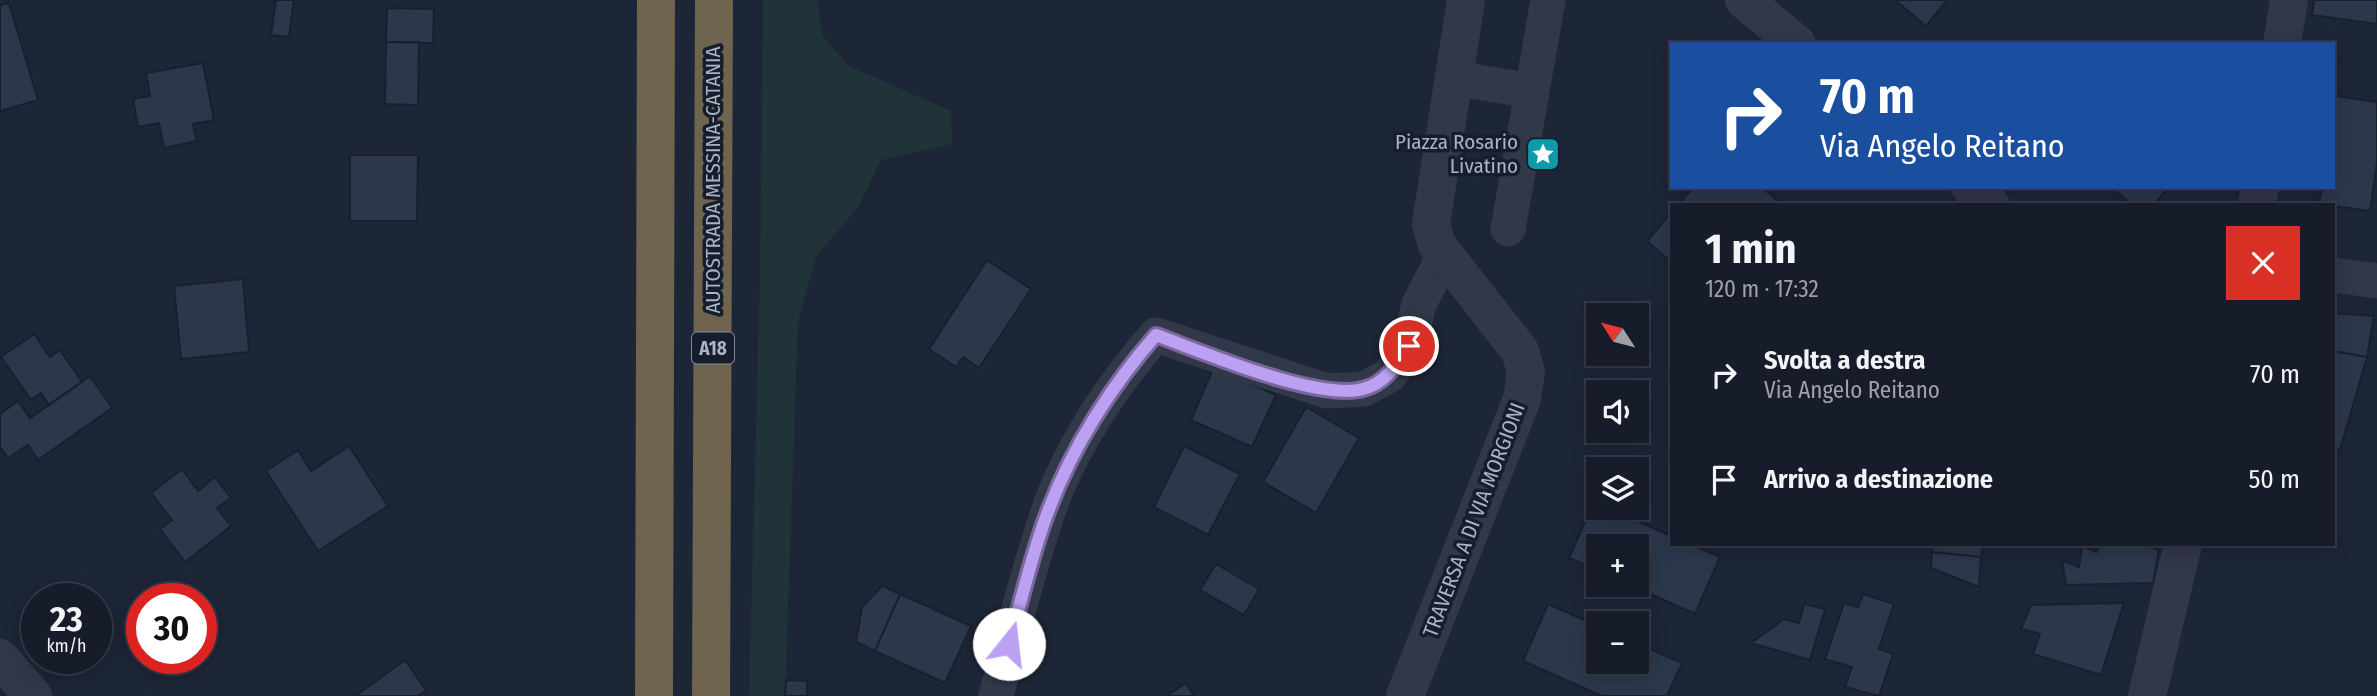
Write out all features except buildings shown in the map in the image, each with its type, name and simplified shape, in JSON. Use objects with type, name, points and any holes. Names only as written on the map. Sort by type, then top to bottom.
[{"type":"highway","points":[[654,696],[656,0]]},
{"type":"highway","name":"AUTOSTRADA MESSINA-CATANIA","points":[[711,696],[714,0]]},
{"type":"street","points":[[996,696],[1049,509],[1079,443],[1135,358],[1156,335],[1327,391],[1364,389],[1390,375],[1409,346],[1419,304],[1440,250],[1430,224],[1466,0]]},
{"type":"street","points":[[1508,229],[1548,0]]},
{"type":"street","points":[[1744,0],[1795,42]]},
{"type":"street","points":[[2282,42],[2289,0]]},
{"type":"street","points":[[1454,78],[1532,91]]},
{"type":"street","points":[[1972,189],[1989,203]]},
{"type":"street","name":"TRAVERSA A DI VIA MORGIONI","points":[[1405,696],[1522,400],[1526,372],[1520,351],[1440,250]]},
{"type":"street","points":[[2335,275],[2377,281]]},
{"type":"street","points":[[2147,696],[2182,546]]},
{"type":"street","points":[[0,658],[33,696]]},
{"type":"street","points":[[2137,696],[2154,658]]},
{"type":"green space","points":[[763,0],[817,0],[823,36],[849,66],[951,111],[952,144],[881,160],[859,206],[816,257],[798,322],[785,696],[749,696],[760,278]]},
{"type":"place","name":"Piazza Rosario Livatino","points":[[1543,154]]},
{"type":"route","points":[[1009,644],[1049,509],[1079,443],[1135,358],[1156,335],[1327,391],[1364,389],[1390,375],[1409,346]]}]
